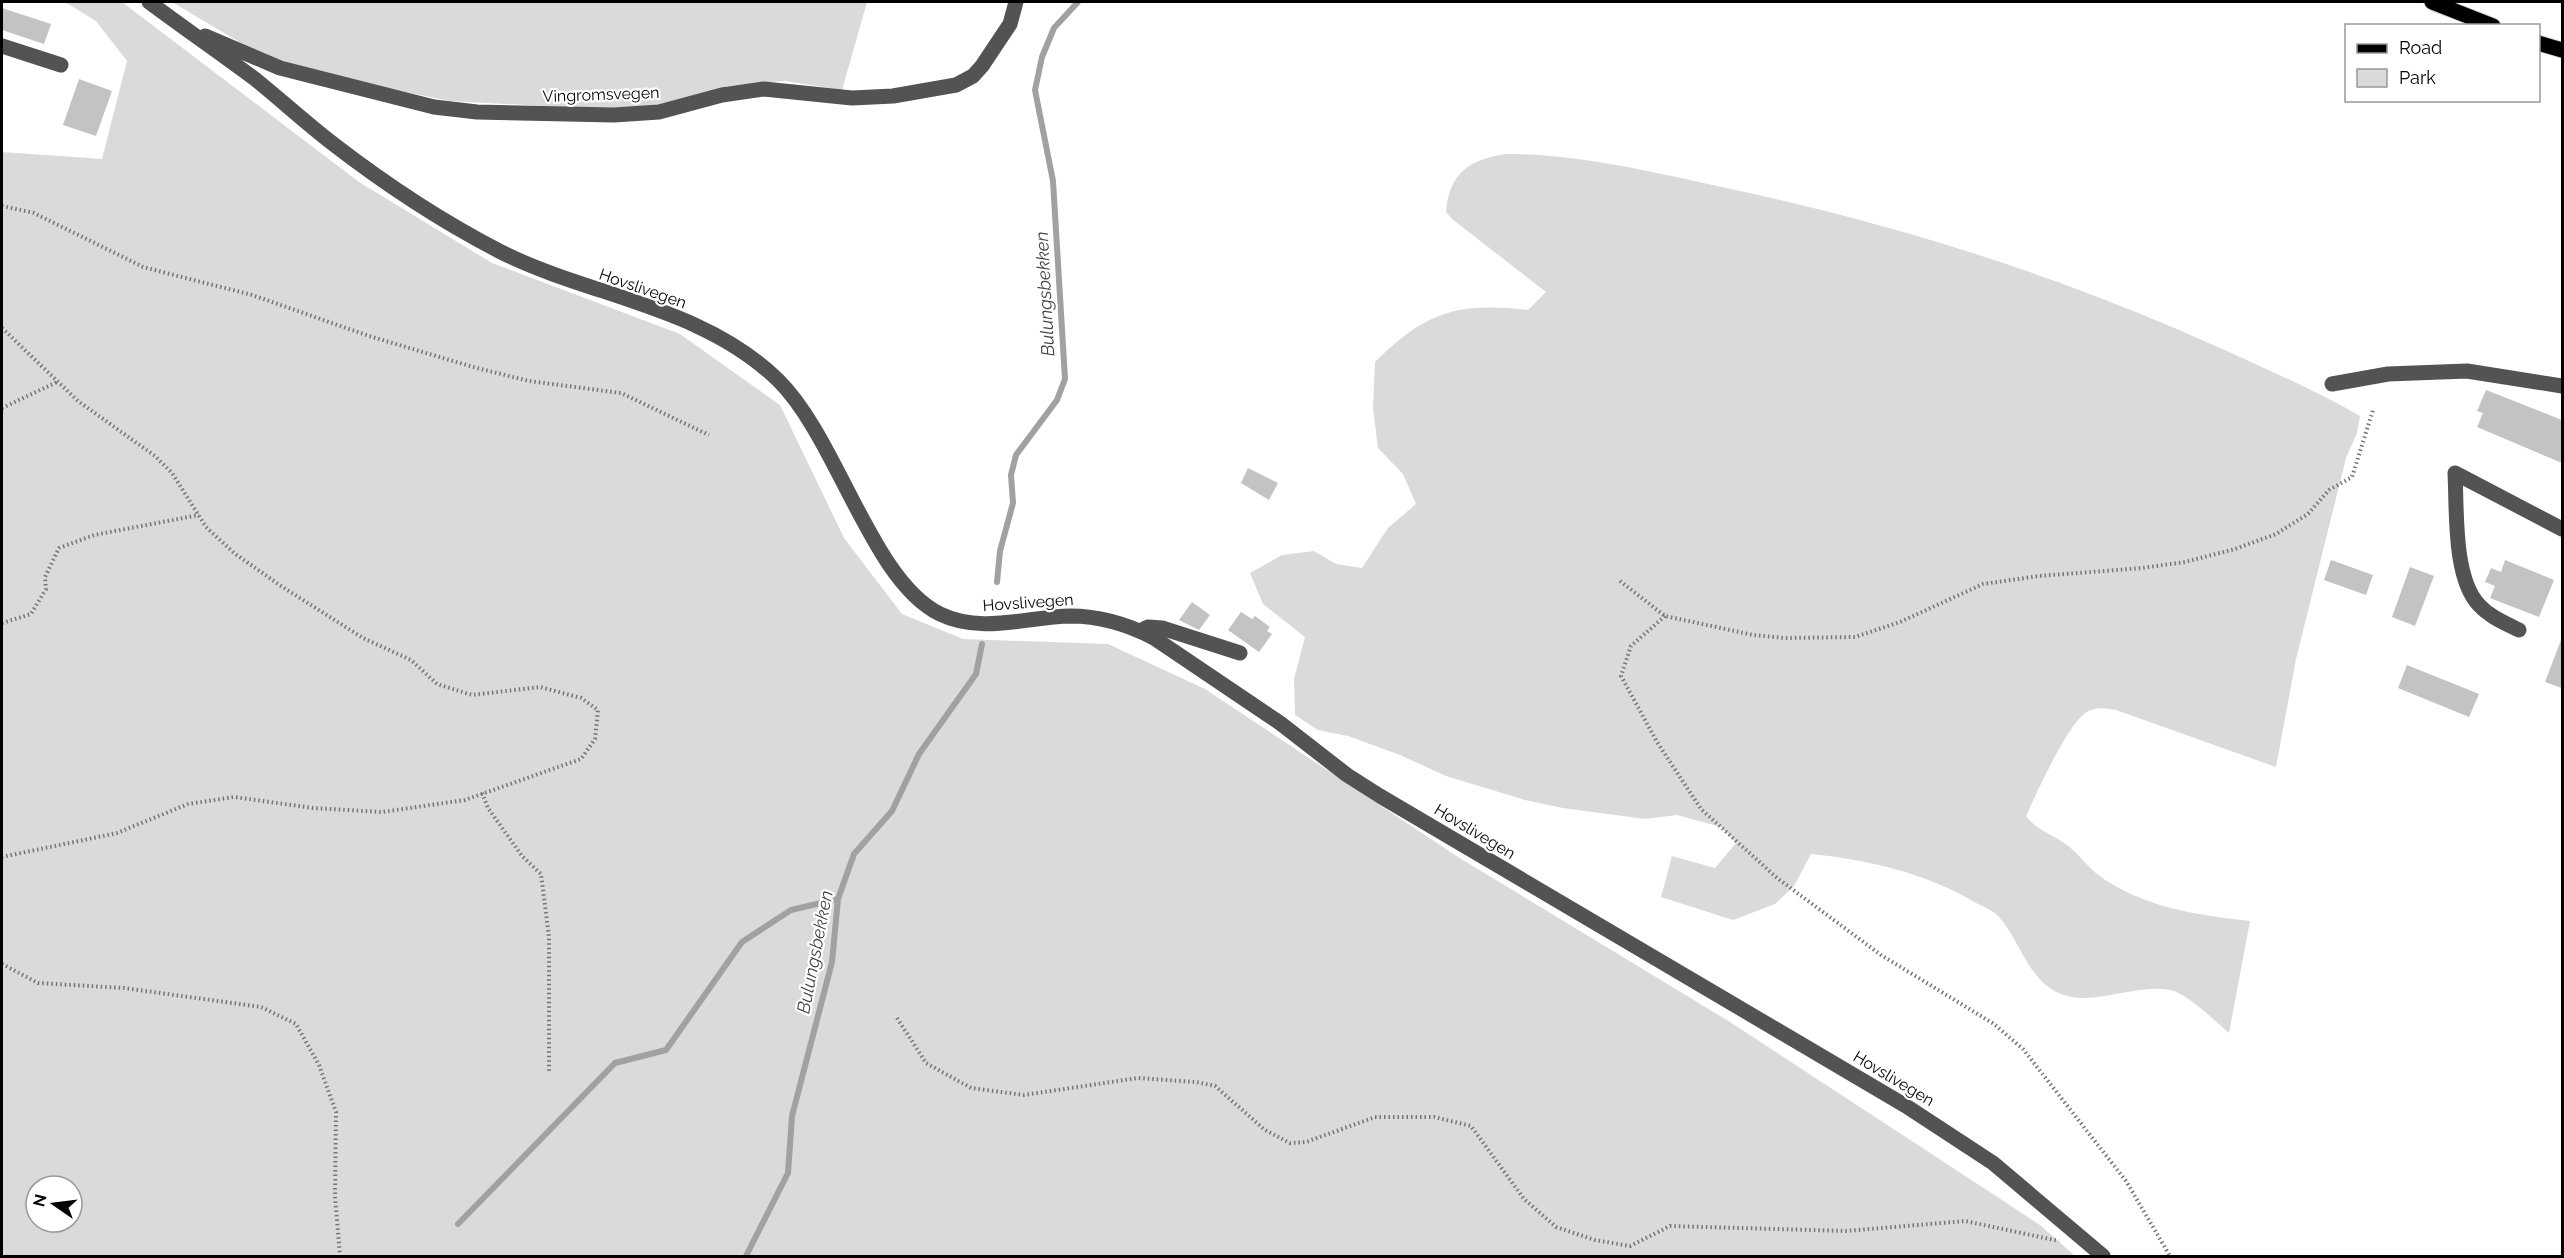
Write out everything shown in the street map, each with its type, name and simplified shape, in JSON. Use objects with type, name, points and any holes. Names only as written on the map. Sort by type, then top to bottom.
[{"type":"main road","points":[[2432,2],[2488,24]]},
{"type":"main road","points":[[2540,44],[2562,50]]},
{"type":"street","name":"Hovslivegen","points":[[149,2],[256,80],[333,144],[426,210],[502,252],[571,283],[667,313],[724,342],[767,370],[799,402],[815,426],[891,567],[918,598],[940,614],[986,625],[1036,618],[1088,617],[1140,631],[1254,705],[1347,775],[1380,796],[1906,1106],[1994,1163],[2103,1257]]},
{"type":"street","name":"Vingromsvegen","points":[[186,28],[280,68],[434,107],[477,112],[614,115],[659,112],[722,95],[764,89],[852,98],[893,96],[956,85],[973,76],[982,66],[1010,24],[1016,2]]},
{"type":"street","points":[[2,46],[61,65]]},
{"type":"street","points":[[2332,384],[2388,374],[2467,371],[2562,386]]},
{"type":"street","points":[[2519,630],[2484,610],[2469,591],[2462,572],[2455,473],[2562,529]]},
{"type":"street","points":[[1140,631],[1148,627],[1162,628],[1240,653]]},
{"type":"path","points":[[2,206],[34,213],[143,267],[252,295],[369,336],[473,367],[529,381],[621,393],[709,435]]},
{"type":"path","points":[[2,328],[78,400],[167,467],[206,527],[234,553],[281,586],[363,638],[411,660],[437,684],[472,694],[540,687],[580,698],[598,710],[595,739],[581,759],[465,800],[382,812],[313,808],[234,797],[188,804],[117,833],[2,858]]},
{"type":"path","points":[[2,408],[57,382]]},
{"type":"path","points":[[1620,581],[1665,616],[1753,635],[1785,638],[1855,637],[1900,622],[1983,585],[2039,576],[2142,568],[2185,562],[2235,549],[2284,529],[2308,514],[2329,490],[2352,477],[2373,410]]},
{"type":"path","points":[[2,623],[32,614],[46,589],[45,577],[59,548],[94,535],[199,516]]},
{"type":"path","points":[[1665,616],[1631,646],[1621,676],[1657,742],[1701,809],[1777,878],[1881,955],[1994,1024],[2023,1049],[2126,1182],[2170,1257]]},
{"type":"path","points":[[483,793],[488,808],[522,856],[541,874],[549,937],[549,1071]]},
{"type":"path","points":[[2,964],[38,983],[124,988],[261,1007],[296,1024],[319,1065],[336,1112],[335,1196],[340,1257]]},
{"type":"path","points":[[897,1018],[926,1063],[971,1088],[1024,1095],[1138,1078],[1196,1082],[1215,1086],[1265,1130],[1290,1143],[1306,1142],[1375,1117],[1434,1117],[1471,1126],[1524,1199],[1556,1227],[1595,1240],[1630,1246],[1670,1226],[1846,1231],[1965,1221],[2062,1242]]},
{"type":"green space","points":[[65,2],[122,2],[359,182],[492,263],[680,334],[780,405],[844,538],[902,614],[963,639],[1108,644],[1205,689],[1458,857],[1730,1022],[2040,1225],[2075,1256],[2,1256],[2,152],[102,159],[127,61],[96,21]]},
{"type":"green space","points":[[172,2],[867,2],[842,90],[785,81],[728,86],[694,98],[656,107],[604,109],[449,101],[315,73],[256,52]]},
{"type":"green space","points":[[1507,154],[1560,157],[1612,164],[1783,201],[1914,235],[2042,276],[2167,325],[2295,382],[2360,416],[2357,433],[2346,458],[2296,659],[2276,767],[2116,710],[2096,709],[2084,714],[2068,733],[2026,816],[2034,825],[2071,848],[2097,874],[2132,894],[2170,908],[2250,921],[2229,1033],[2184,996],[2170,990],[2143,990],[2087,998],[2061,994],[2040,980],[2007,927],[1994,913],[1937,884],[1876,864],[1811,854],[1794,886],[1775,904],[1733,920],[1661,897],[1672,856],[1715,868],[1736,843],[1721,827],[1677,815],[1645,819],[1563,808],[1525,800],[1446,776],[1400,755],[1348,736],[1318,730],[1295,715],[1294,679],[1305,637],[1263,604],[1250,573],[1282,555],[1314,551],[1336,564],[1362,568],[1388,528],[1416,504],[1403,474],[1378,448],[1373,408],[1375,362],[1410,332],[1444,314],[1481,308],[1528,310],[1546,292],[1446,212],[1452,187],[1464,170],[1482,160]]},
{"type":"building","points":[[2,8],[51,24],[44,44],[2,30]]},
{"type":"building","points":[[79,79],[112,91],[96,136],[63,125]]},
{"type":"building","points":[[2486,390],[2562,420],[2562,463],[2477,427],[2483,413],[2477,411]]},
{"type":"building","points":[[1248,468],[1278,483],[1269,500],[1241,483]]},
{"type":"building","points":[[2331,560],[2373,575],[2366,595],[2324,580]]},
{"type":"building","points":[[2505,560],[2554,580],[2539,617],[2490,598],[2495,586],[2485,582],[2491,568],[2501,572]]},
{"type":"building","points":[[2410,567],[2434,576],[2415,626],[2392,617]]},
{"type":"building","points":[[1192,602],[1210,615],[1199,630],[1179,620]]},
{"type":"building","points":[[1241,612],[1252,619],[1255,616],[1270,627],[1267,631],[1272,634],[1259,652],[1228,630]]},
{"type":"building","points":[[2562,640],[2562,688],[2545,682]]},
{"type":"building","points":[[2407,665],[2479,694],[2469,717],[2398,688]]},
{"type":"waterway","name":"Bulungsbekken","points":[[997,582],[1000,551],[1013,503],[1011,475],[1016,455],[1057,400],[1065,379],[1053,181],[1035,90],[1042,57],[1054,28],[1078,2]]},
{"type":"waterway","name":"Bulungsbekken","points":[[746,1256],[788,1173],[792,1116],[832,962],[838,899],[854,854],[892,811],[919,754],[976,674],[982,644]]},
{"type":"waterway","points":[[458,1224],[615,1063],[666,1050],[742,942],[791,910],[838,899]]}]
